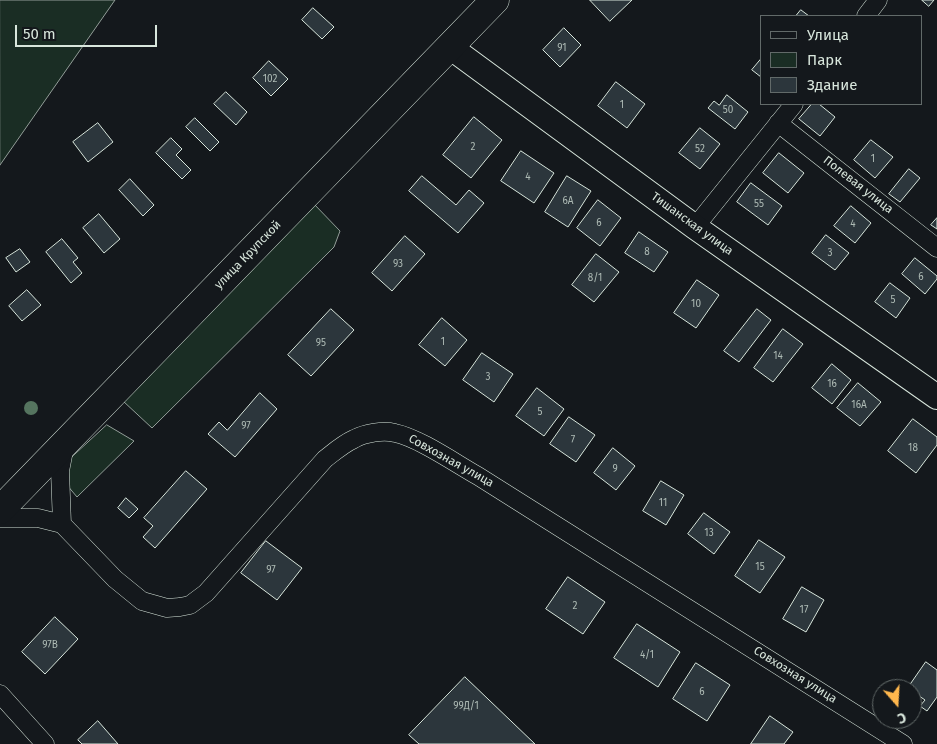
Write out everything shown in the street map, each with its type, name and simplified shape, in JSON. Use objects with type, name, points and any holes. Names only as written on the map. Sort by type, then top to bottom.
[{"type":"main road","name":"улица Крупской","points":[[0,510],[495,0]]},
{"type":"main road","name":"Тишанская улица","points":[[450,47],[695,227],[937,398]]},
{"type":"street","points":[[867,15],[878,0]]},
{"type":"street","points":[[695,227],[793,105]]},
{"type":"street","name":"Полевая улица","points":[[778,122],[937,248]]},
{"type":"street","name":"Совхозная улица","points":[[62,524],[116,579],[142,601],[167,608],[190,605],[206,592],[325,459],[355,438],[381,432],[393,432],[408,436],[478,476],[903,744]]},
{"type":"street","points":[[0,518],[38,518],[62,524],[60,471],[65,442]]},
{"type":"street","points":[[0,694],[46,744]]},
{"type":"green space","points":[[0,0],[115,0],[0,165]]},
{"type":"green space","points":[[313,203],[340,231],[334,247],[152,428],[123,401]]},
{"type":"green space","points":[[107,425],[134,441],[77,497],[56,472]]},
{"type":"building","points":[[590,0],[632,0],[610,21]]},
{"type":"building","points":[[922,0],[934,0],[929,6]]},
{"type":"building","points":[[313,8],[334,27],[322,39],[302,20]]},
{"type":"building","points":[[801,10],[808,15],[797,15]]},
{"type":"building","points":[[564,28],[581,45],[560,67],[543,50]]},
{"type":"building","points":[[760,60],[760,76],[752,70]]},
{"type":"building","points":[[269,61],[288,79],[271,96],[253,78]]},
{"type":"building","points":[[616,82],[645,104],[627,128],[598,106]]},
{"type":"building","points":[[226,92],[247,112],[236,125],[214,104]]},
{"type":"building","points":[[727,95],[748,112],[735,129],[708,108],[714,101],[719,105]]},
{"type":"building","points":[[811,105],[820,105],[835,117],[820,136],[799,119]]},
{"type":"building","points":[[474,117],[502,140],[471,178],[443,155]]},
{"type":"building","points":[[195,118],[219,142],[210,151],[186,127]]},
{"type":"building","points":[[98,123],[113,142],[88,162],[73,142]]},
{"type":"building","points":[[700,128],[720,144],[700,169],[679,153]]},
{"type":"building","points":[[171,138],[182,149],[176,155],[191,170],[182,179],[156,153]]},
{"type":"building","points":[[871,140],[893,157],[875,178],[854,160]]},
{"type":"building","points":[[521,151],[554,173],[534,203],[501,181]]},
{"type":"building","points":[[779,153],[804,173],[788,193],[763,173]]},
{"type":"building","points":[[909,169],[920,178],[900,202],[889,194]]},
{"type":"building","points":[[422,176],[456,205],[469,190],[484,203],[458,233],[409,191]]},
{"type":"building","points":[[567,176],[591,191],[568,227],[545,212]]},
{"type":"building","points":[[130,179],[154,205],[143,216],[119,190]]},
{"type":"building","points":[[751,183],[782,206],[768,225],[737,202]]},
{"type":"building","points":[[598,200],[621,218],[600,246],[577,228]]},
{"type":"building","points":[[851,206],[871,223],[855,243],[834,226]]},
{"type":"building","points":[[99,214],[120,239],[104,253],[83,228]]},
{"type":"building","points":[[937,218],[937,229],[931,225]]},
{"type":"building","points":[[639,232],[668,252],[654,272],[625,253]]},
{"type":"building","points":[[826,235],[849,253],[835,270],[812,253]]},
{"type":"building","points":[[405,236],[425,254],[392,291],[372,273]]},
{"type":"building","points":[[62,239],[78,258],[73,262],[82,273],[71,283],[46,252]]},
{"type":"building","points":[[20,249],[30,262],[16,272],[6,258]]},
{"type":"building","points":[[596,254],[619,272],[594,302],[572,285]]},
{"type":"building","points":[[915,258],[937,276],[937,279],[925,294],[902,274]]},
{"type":"building","points":[[697,280],[719,295],[696,328],[674,313]]},
{"type":"building","points":[[890,283],[910,298],[896,318],[875,302]]},
{"type":"building","points":[[27,290],[41,305],[22,321],[9,306]]},
{"type":"building","points":[[331,309],[354,330],[311,376],[288,355]]},
{"type":"building","points":[[757,309],[771,320],[739,362],[724,351]]},
{"type":"building","points":[[442,318],[467,340],[445,366],[419,345]]},
{"type":"building","points":[[783,329],[803,344],[773,382],[754,368]]},
{"type":"building","points":[[482,353],[513,374],[494,402],[463,380]]},
{"type":"building","points":[[832,364],[851,380],[832,404],[812,388]]},
{"type":"building","points":[[858,383],[881,402],[860,426],[837,408]]},
{"type":"building","points":[[537,388],[564,409],[544,436],[516,416]]},
{"type":"building","points":[[260,393],[277,409],[235,457],[208,434],[219,422],[227,430]]},
{"type":"building","points":[[569,417],[595,435],[576,462],[550,444]]},
{"type":"building","points":[[913,419],[937,437],[937,445],[916,473],[888,451]]},
{"type":"building","points":[[613,448],[635,466],[616,490],[594,473]]},
{"type":"building","points":[[186,471],[207,489],[155,548],[143,537],[153,526],[144,518]]},
{"type":"building","points":[[661,481],[684,495],[666,525],[643,511]]},
{"type":"building","points":[[126,498],[138,509],[129,518],[118,508]]},
{"type":"building","points":[[704,513],[730,532],[714,554],[688,534]]},
{"type":"building","points":[[759,540],[785,557],[760,593],[735,576]]},
{"type":"building","points":[[266,541],[302,568],[277,600],[241,573]]},
{"type":"building","points":[[568,577],[605,602],[583,634],[546,609]]},
{"type":"building","points":[[802,587],[824,600],[806,632],[783,619]]},
{"type":"building","points":[[55,617],[78,639],[45,674],[22,652]]},
{"type":"building","points":[[637,624],[680,652],[658,687],[614,658]]},
{"type":"building","points":[[926,662],[937,670],[937,697],[927,711],[922,707],[925,700],[922,698],[922,679],[914,679]]},
{"type":"building","points":[[696,663],[730,685],[707,721],[673,699]]},
{"type":"building","points":[[465,677],[535,744],[419,744],[409,735]]},
{"type":"building","points":[[770,716],[793,732],[784,744],[751,744]]},
{"type":"building","points":[[98,721],[118,744],[82,744],[78,740]]}]
